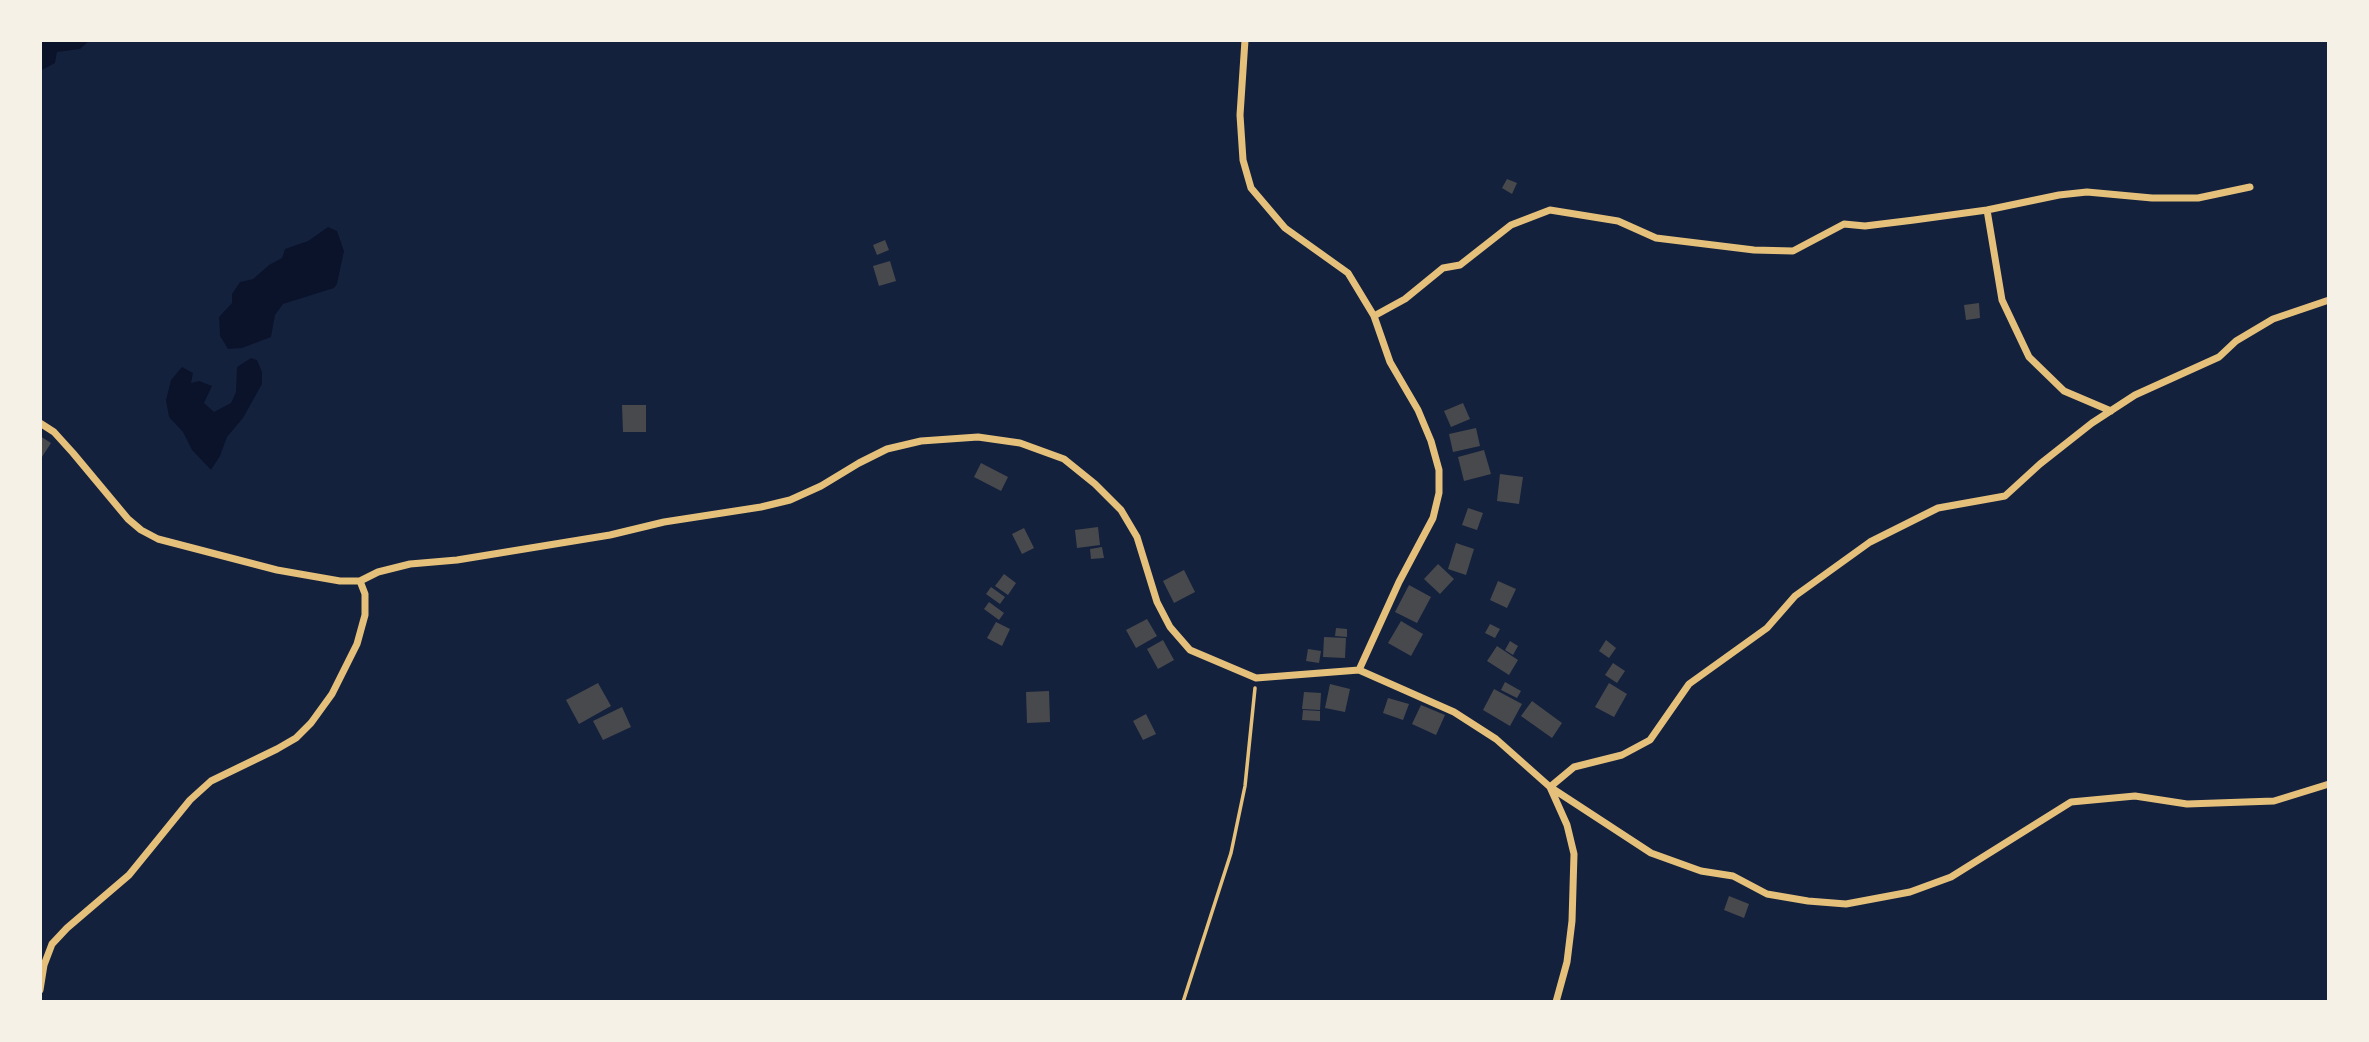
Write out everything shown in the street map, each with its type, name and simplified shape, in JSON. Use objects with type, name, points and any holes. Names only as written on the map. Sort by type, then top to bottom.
[{"type":"street","points":[[1245,40],[1240,115],[1243,160],[1251,188],[1285,228],[1348,273],[1374,316],[1390,362],[1418,410],[1439,470],[1439,494],[1433,518],[1399,582],[1359,670]]},
{"type":"street","points":[[1374,316],[1405,299],[1443,268],[1460,265],[1511,225],[1550,211],[1618,221],[1657,238],[1754,250],[1793,251],[1844,224],[1865,226],[1987,210],[2087,192],[2152,198],[2199,198],[2250,187]]},
{"type":"street","points":[[1987,210],[2002,300],[2029,357],[2064,391],[2110,411]]},
{"type":"street","points":[[1550,788],[1574,767],[1622,755],[1650,740],[1689,684],[1767,628],[1795,597],[1870,541],[1938,508],[2005,496],[2040,464],[2110,411],[2161,382],[2220,357],[2236,341],[2273,319],[2329,300]]},
{"type":"street","points":[[40,423],[54,432],[128,519],[158,539],[277,570],[340,581],[360,581],[378,572],[410,564],[457,560],[761,507],[790,500],[811,491],[887,449],[921,441],[978,438],[1020,443],[1064,459],[1096,484],[1121,510],[1137,537],[1157,602],[1170,627],[1190,650],[1256,678],[1359,670],[1454,712],[1496,739],[1550,788],[1651,853],[1701,871],[1733,876],[1767,894],[1808,901],[1846,904],[1910,892],[1951,877],[2071,802],[2135,796],[2187,804],[2274,801],[2329,784]]},
{"type":"street","points":[[40,990],[44,965],[52,944],[129,875],[190,800],[211,781],[296,738],[311,723],[332,694],[357,644],[365,615],[365,594],[360,581]]},
{"type":"street","points":[[1550,788],[1567,825],[1574,854],[1572,921],[1567,962],[1556,1002]]},
{"type":"path","points":[[1183,1002],[1231,853],[1245,786],[1256,678]]},
{"type":"water","points":[[40,40],[90,40],[80,49],[57,52],[55,63],[40,71]]},
{"type":"water","points":[[328,227],[337,231],[344,251],[334,288],[283,304],[275,315],[271,337],[242,348],[228,349],[220,336],[219,317],[232,303],[232,294],[240,282],[253,279],[282,258],[285,249],[308,241]]},
{"type":"water","points":[[251,358],[257,360],[262,372],[262,384],[243,418],[227,437],[211,470],[192,450],[183,432],[169,417],[166,400],[171,380],[182,367],[193,373],[191,383],[199,381],[212,386],[204,403],[214,412],[231,403],[236,392],[237,367]]},
{"type":"building","points":[[1507,179],[1517,183],[1512,194],[1502,188]]},
{"type":"building","points":[[885,240],[889,250],[877,255],[873,245]]},
{"type":"building","points":[[890,261],[896,281],[879,286],[873,266]]},
{"type":"building","points":[[1979,303],[1980,318],[1966,320],[1964,305]]},
{"type":"building","points":[[1463,403],[1470,419],[1451,427],[1444,411]]},
{"type":"building","points":[[622,405],[646,405],[646,432],[623,432]]},
{"type":"building","points":[[1476,428],[1480,446],[1453,452],[1449,434]]},
{"type":"building","points":[[40,436],[51,443],[40,460]]},
{"type":"building","points":[[1484,450],[1491,474],[1464,481],[1458,457]]},
{"type":"building","points":[[981,463],[1008,477],[1001,491],[974,477]]},
{"type":"building","points":[[1500,474],[1523,477],[1519,504],[1497,501]]},
{"type":"building","points":[[1468,508],[1483,513],[1477,530],[1462,525]]},
{"type":"building","points":[[1098,527],[1100,545],[1077,548],[1075,530]]},
{"type":"building","points":[[1024,528],[1034,548],[1022,554],[1012,534]]},
{"type":"building","points":[[1456,543],[1474,549],[1466,575],[1448,569]]},
{"type":"building","points":[[1102,547],[1104,558],[1091,559],[1090,549]]},
{"type":"building","points":[[1438,564],[1454,579],[1440,594],[1424,579]]},
{"type":"building","points":[[1184,570],[1195,592],[1174,603],[1163,581]]},
{"type":"building","points":[[1004,574],[1016,583],[1008,595],[995,586]]},
{"type":"building","points":[[1498,581],[1516,589],[1507,608],[1490,600]]},
{"type":"building","points":[[1409,585],[1431,597],[1417,623],[1395,612]]},
{"type":"building","points":[[991,587],[1005,597],[1000,604],[986,594]]},
{"type":"building","points":[[989,602],[1004,613],[999,620],[984,609]]},
{"type":"building","points":[[1147,619],[1157,636],[1136,648],[1126,630]]},
{"type":"building","points":[[1401,621],[1423,634],[1411,656],[1388,643]]},
{"type":"building","points":[[996,622],[1010,629],[1002,646],[987,638]]},
{"type":"building","points":[[1490,624],[1500,629],[1495,638],[1485,633]]},
{"type":"building","points":[[1336,628],[1347,629],[1347,637],[1335,636]]},
{"type":"building","points":[[1324,637],[1346,638],[1345,658],[1323,657]]},
{"type":"building","points":[[1163,640],[1174,660],[1158,669],[1147,649]]},
{"type":"building","points":[[1606,640],[1616,648],[1609,658],[1599,651]]},
{"type":"building","points":[[1510,641],[1518,646],[1513,655],[1505,650]]},
{"type":"building","points":[[1497,646],[1518,660],[1509,675],[1487,661]]},
{"type":"building","points":[[1308,649],[1321,651],[1319,663],[1306,661]]},
{"type":"building","points":[[1613,663],[1625,671],[1617,683],[1605,675]]},
{"type":"building","points":[[1505,682],[1521,691],[1517,698],[1501,690]]},
{"type":"building","points":[[598,683],[611,706],[579,724],[566,700]]},
{"type":"building","points":[[1609,683],[1627,694],[1614,717],[1595,707]]},
{"type":"building","points":[[1330,684],[1350,689],[1345,712],[1325,708]]},
{"type":"building","points":[[1494,689],[1522,704],[1510,726],[1483,710]]},
{"type":"building","points":[[1049,691],[1050,722],[1027,723],[1026,692]]},
{"type":"building","points":[[1304,692],[1321,693],[1320,710],[1302,709]]},
{"type":"building","points":[[1388,698],[1409,704],[1403,720],[1383,713]]},
{"type":"building","points":[[1532,701],[1562,723],[1552,738],[1521,716]]},
{"type":"building","points":[[1421,705],[1445,715],[1436,735],[1412,724]]},
{"type":"building","points":[[622,707],[631,727],[603,740],[593,721]]},
{"type":"building","points":[[1303,710],[1320,711],[1320,721],[1302,720]]},
{"type":"building","points":[[1146,714],[1156,734],[1143,740],[1133,721]]},
{"type":"building","points":[[1729,896],[1749,904],[1744,918],[1724,910]]}]
